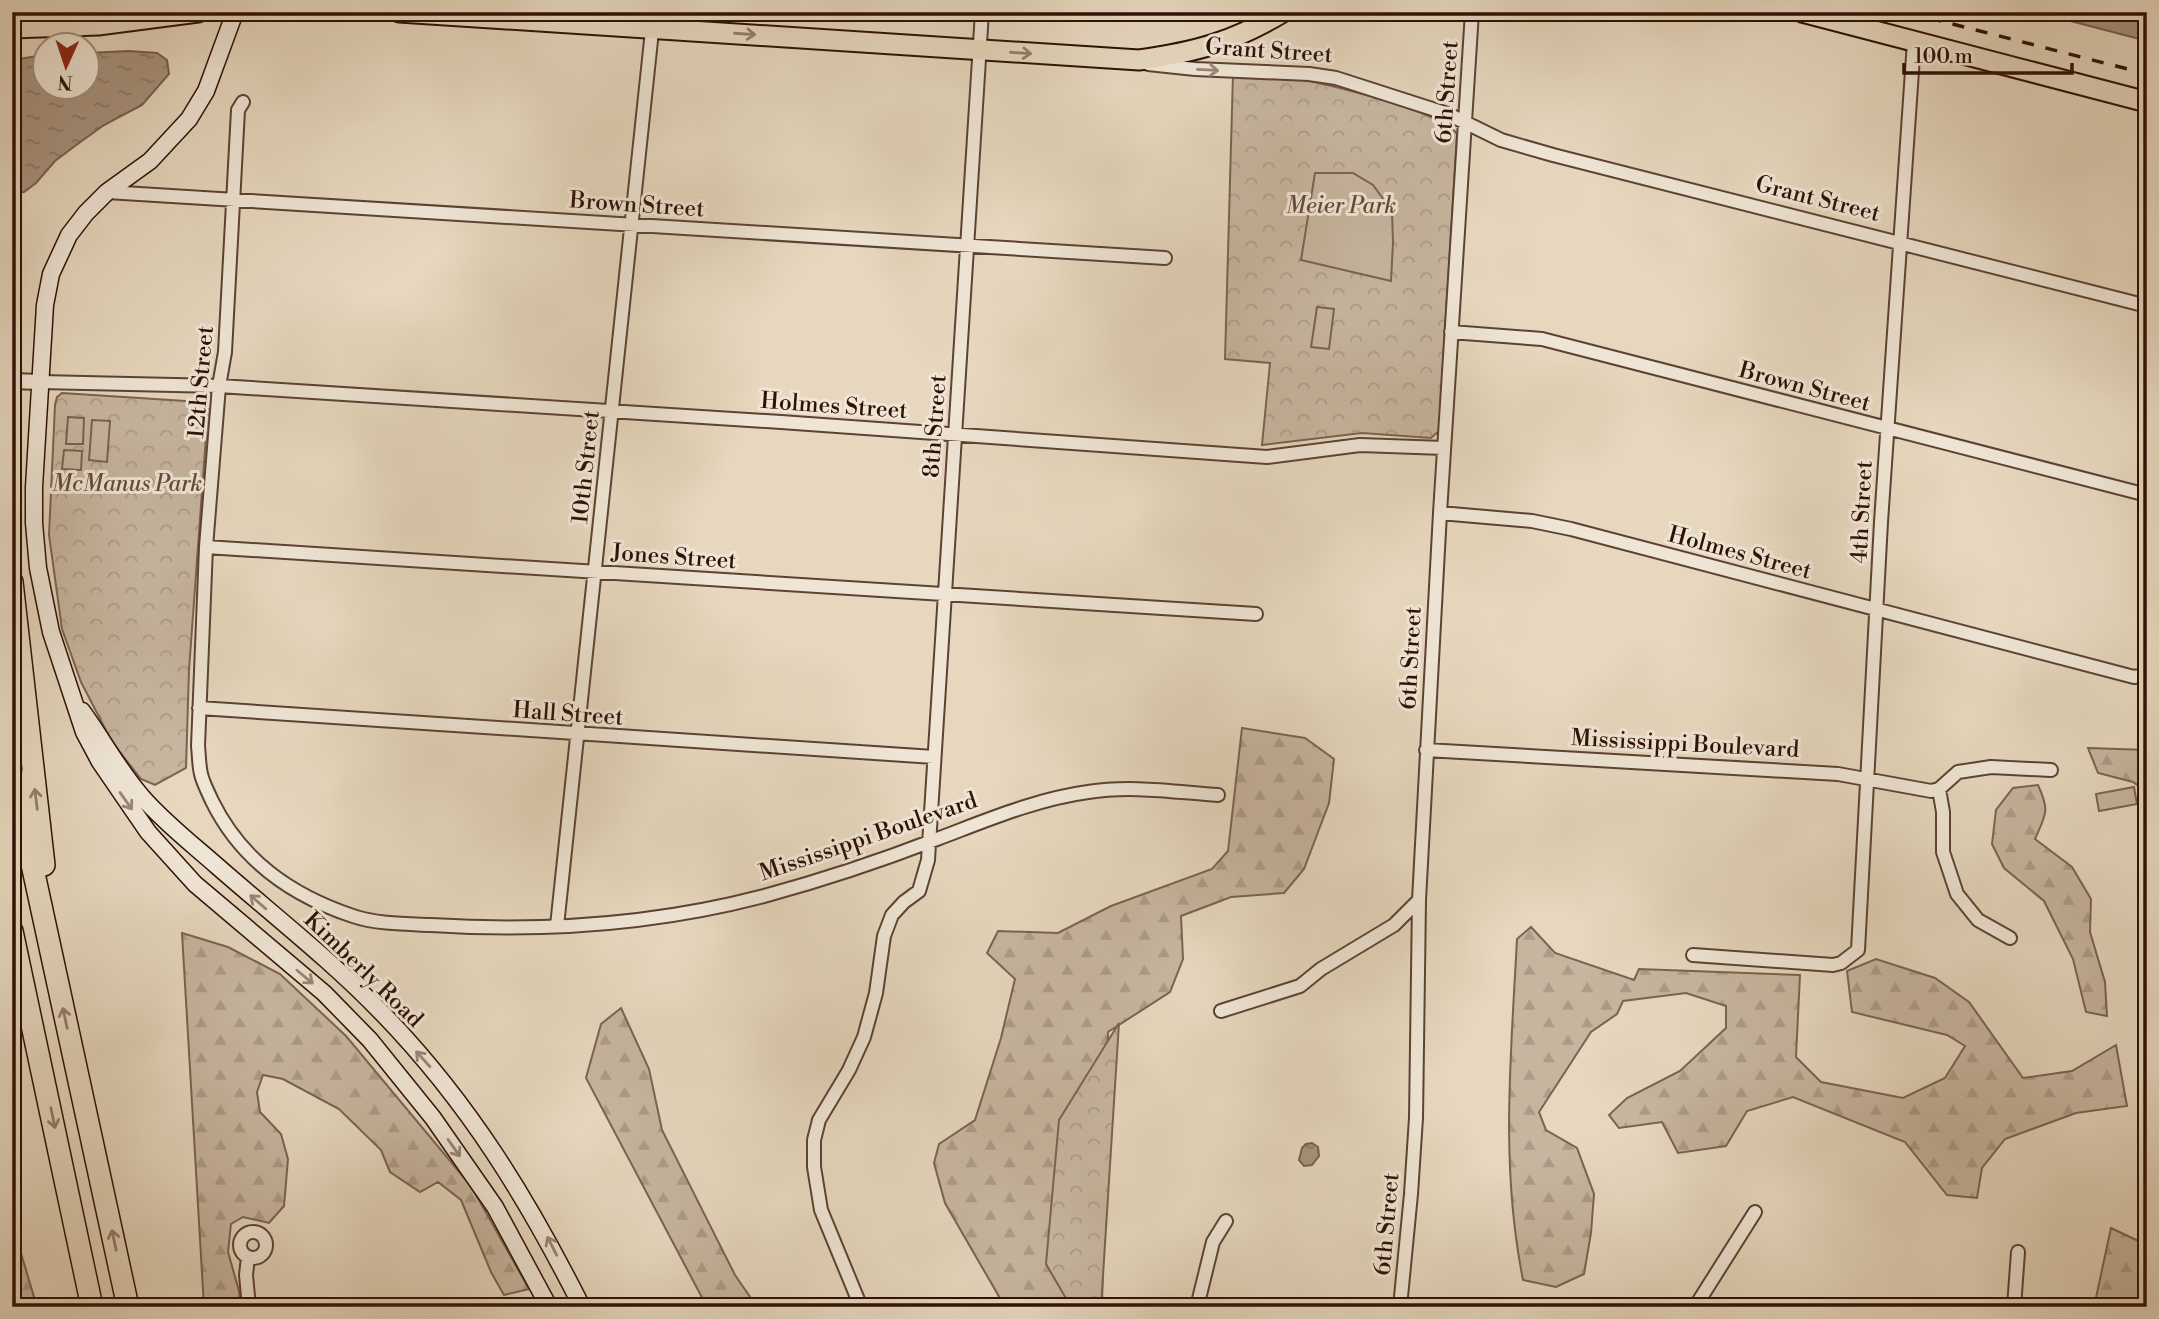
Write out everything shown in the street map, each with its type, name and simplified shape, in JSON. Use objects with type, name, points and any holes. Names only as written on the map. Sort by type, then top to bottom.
[{"type":"highway","points":[[12,582],[44,861],[43,916]]},
{"type":"highway","points":[[12,772],[128,1307]]},
{"type":"highway","points":[[12,932],[45,1076],[92,1307]]},
{"type":"main road","points":[[12,27],[98,24],[198,12]]},
{"type":"main road","name":"Kimberly Road","points":[[235,12],[206,91],[189,119],[150,161],[107,192],[86,212],[69,236],[51,274],[45,305],[34,487],[38,568],[51,632],[83,732],[148,832],[195,884],[324,993],[370,1040],[433,1118],[495,1207],[549,1307]]},
{"type":"main road","name":"Grant Street","points":[[399,12],[653,20],[979,50],[1091,57]]},
{"type":"main road","points":[[1091,57],[1139,60],[1186,54],[1226,42],[1283,12]]},
{"type":"main road","points":[[1802,12],[2147,102]]},
{"type":"main road","name":"Kimberly Road","points":[[72,697],[96,730],[113,760],[143,798],[169,824],[319,954],[382,1013],[428,1064],[486,1139],[522,1193],[582,1307]]},
{"type":"street","name":"8th Street","points":[[861,1307],[821,1210],[814,1167],[814,1140],[820,1120],[849,1070],[864,1037],[876,993],[884,936],[892,915],[919,891],[926,868],[982,12]]},
{"type":"street","name":"6th Street","points":[[1400,1307],[1416,1118],[1419,900],[1426,750],[1472,12]]},
{"type":"street","name":"10th Street","points":[[557,926],[653,20]]},
{"type":"street","name":"4th Street","points":[[1693,955],[1827,964],[1842,962],[1858,950],[1887,429],[1914,42]]},
{"type":"street","name":"Grant Street","points":[[1091,57],[1195,69],[1309,74],[1336,78],[1448,114],[1465,125],[1501,140],[1553,155],[2147,306]]},
{"type":"street","name":"12th Street","points":[[199,708],[206,547],[219,386],[225,352],[238,110],[243,102]]},
{"type":"street","name":"Brown Street","points":[[107,192],[1165,258]]},
{"type":"street","name":"Brown Street","points":[[1451,332],[1542,339],[2147,495]]},
{"type":"street","points":[[12,381],[219,386]]},
{"type":"street","name":"Holmes Street","points":[[219,386],[1267,457],[1360,444],[1444,448]]},
{"type":"street","name":"Holmes Street","points":[[1440,513],[1521,520],[1571,529],[2134,677],[2147,671]]},
{"type":"street","name":"Jones Street","points":[[206,547],[1256,614]]},
{"type":"street","name":"Mississippi Boulevard","points":[[199,708],[198,746],[201,774],[224,824],[247,854],[280,882],[314,900],[355,917],[412,924],[482,929],[557,926],[706,909],[763,896],[863,867],[998,816],[1087,792],[1126,788],[1218,795]]},
{"type":"street","name":"Hall Street","points":[[199,708],[934,757]]},
{"type":"street","name":"Mississippi Boulevard","points":[[1426,750],[1838,774],[1931,791],[1939,789]]},
{"type":"street","points":[[2010,938],[1978,920],[1957,894],[1943,852],[1944,812],[1939,789],[1958,772],[1991,767],[2051,770]]},
{"type":"street","points":[[1221,1011],[1300,986],[1321,969],[1394,925],[1419,900]]},
{"type":"street","points":[[1695,1307],[1755,1213]]},
{"type":"street","points":[[1197,1307],[1213,1242],[1226,1221]]},
{"type":"street","points":[[2014,1307],[2018,1252]]},
{"type":"street","points":[[248,1256],[248,1307]]},
{"type":"green space","name":"Meier Park","points":[[1233,74],[1293,78],[1354,92],[1429,116],[1447,125],[1457,134],[1439,431],[1431,438],[1362,433],[1262,445],[1270,363],[1225,359]]},
{"type":"green space","points":[[1315,173],[1353,173],[1373,185],[1392,211],[1391,281],[1301,260]]},
{"type":"green space","points":[[1317,307],[1334,309],[1329,349],[1311,347]]},
{"type":"green space","name":"McManus Park","points":[[62,393],[201,402],[208,409],[189,670],[186,768],[155,785],[141,779],[112,742],[81,682],[62,629],[49,535],[55,405],[57,397]]},
{"type":"green space","points":[[68,417],[84,418],[83,444],[66,444]]},
{"type":"green space","points":[[92,420],[110,421],[107,462],[89,460]]},
{"type":"green space","points":[[64,450],[82,451],[81,470],[62,469]]},
{"type":"green space","points":[[1242,728],[1305,738],[1334,759],[1329,803],[1304,869],[1284,893],[1231,897],[1181,916],[1183,959],[1170,992],[1108,1032],[1102,1307],[1005,1307],[945,1203],[934,1163],[939,1144],[975,1120],[1001,1038],[1015,979],[987,953],[998,931],[1058,933],[1111,906],[1212,869],[1228,851]]},
{"type":"green space","points":[[2088,748],[2147,750],[2147,792],[2133,782],[2098,773]]},
{"type":"green space","points":[[2038,785],[2045,812],[2035,839],[2072,867],[2091,899],[2090,932],[2105,982],[2107,1016],[2086,1012],[2073,959],[2044,901],[2004,868],[1992,844],[1996,810],[2013,788]]},
{"type":"green space","points":[[2134,787],[2137,804],[2099,811],[2096,794]]},
{"type":"green space","points":[[1531,927],[1555,953],[1634,980],[1639,969],[1800,975],[1796,1057],[1821,1082],[1903,1098],[1945,1078],[1965,1046],[1947,1035],[1852,1012],[1847,971],[1876,959],[1935,978],[1969,1002],[2023,1078],[2072,1071],[2116,1045],[2127,1106],[2076,1113],[2005,1139],[1982,1168],[1977,1198],[1947,1195],[1905,1142],[1793,1097],[1747,1111],[1726,1146],[1678,1153],[1662,1122],[1619,1128],[1609,1115],[1627,1098],[1680,1071],[1726,1028],[1726,1006],[1686,993],[1623,1001],[1617,1014],[1591,1032],[1539,1112],[1546,1130],[1577,1148],[1594,1194],[1584,1274],[1556,1287],[1523,1280],[1512,1194],[1509,1110],[1517,939]]},
{"type":"green space","points":[[182,933],[228,947],[280,974],[346,1036],[471,1186],[529,1289],[504,1295],[491,1272],[461,1200],[438,1182],[420,1192],[390,1172],[381,1150],[339,1109],[283,1079],[263,1075],[257,1092],[260,1112],[281,1134],[288,1159],[284,1206],[269,1223],[243,1217],[231,1224],[228,1252],[239,1291],[240,1307],[204,1307]]},
{"type":"green space","points":[[621,1008],[649,1069],[662,1130],[735,1275],[757,1307],[707,1307],[586,1078],[601,1024]]},
{"type":"green space","points":[[1119,1023],[1101,1307],[1071,1307],[1046,1264],[1059,1120]]},
{"type":"green space","points":[[12,1223],[37,1307],[12,1307]]},
{"type":"green space","points":[[2111,1228],[2147,1245],[2147,1307],[2094,1307]]},
{"type":"water","points":[[2036,12],[2147,12],[2147,41]]},
{"type":"water","points":[[102,52],[157,53],[167,60],[169,74],[142,105],[104,125],[55,161],[36,183],[24,192],[14,193],[12,60],[32,57],[32,102],[102,102]]},
{"type":"water","points":[[1312,1143],[1318,1147],[1319,1156],[1312,1165],[1304,1166],[1299,1160],[1302,1148]]},
{"type":"railway","points":[[1906,12],[2147,74]]}]
